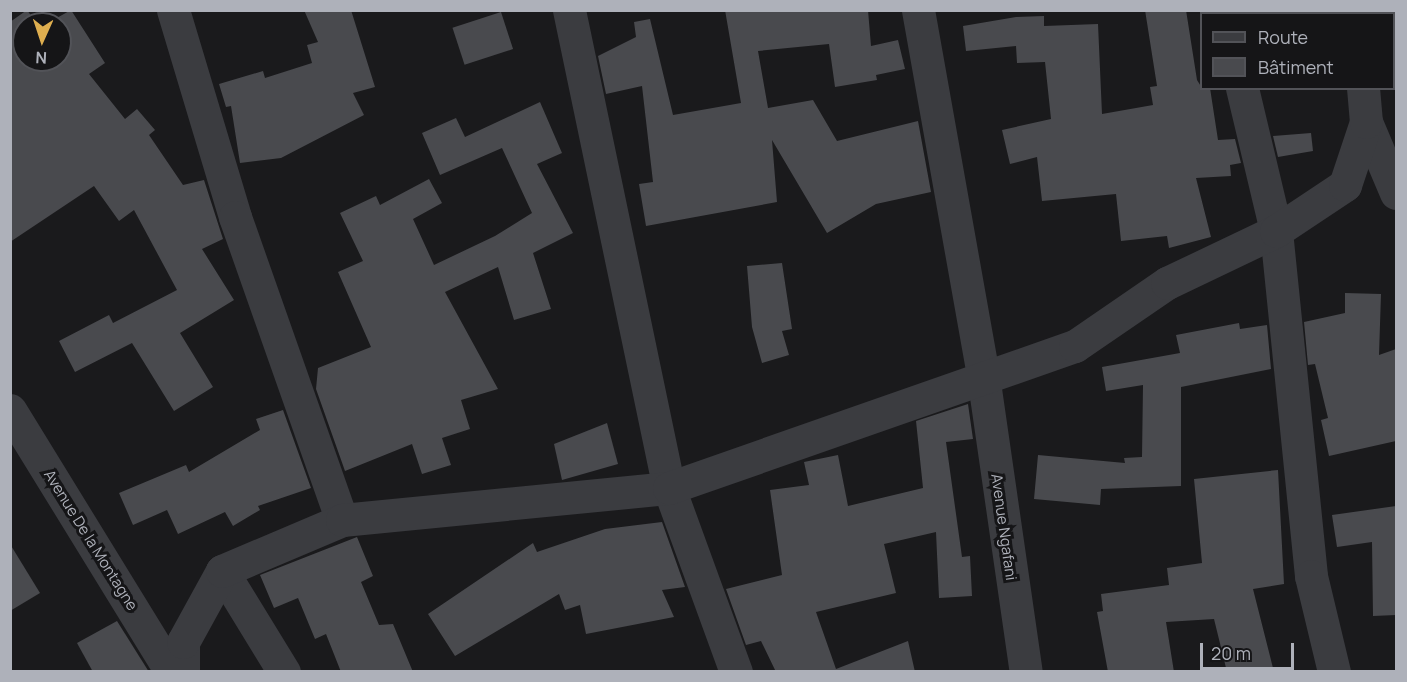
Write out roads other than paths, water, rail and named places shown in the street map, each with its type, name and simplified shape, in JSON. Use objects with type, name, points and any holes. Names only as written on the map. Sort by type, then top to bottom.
[{"type":"street","points":[[173,10],[235,218],[342,520]]},
{"type":"street","points":[[569,10],[669,488],[736,672]]},
{"type":"street","name":"Avenue Ngafani","points":[[918,10],[984,382],[1026,672]]},
{"type":"street","points":[[1242,90],[1276,231],[1311,576],[1334,672]]},
{"type":"street","points":[[1363,90],[1366,122],[1396,193]]},
{"type":"street","points":[[183,672],[183,642],[222,572],[342,520],[669,488],[984,382],[1075,346],[1167,283],[1276,231],[1345,185],[1366,122]]},
{"type":"street","name":"Avenue De la Montagne","points":[[10,410],[171,672]]},
{"type":"street","points":[[222,572],[284,672]]}]
